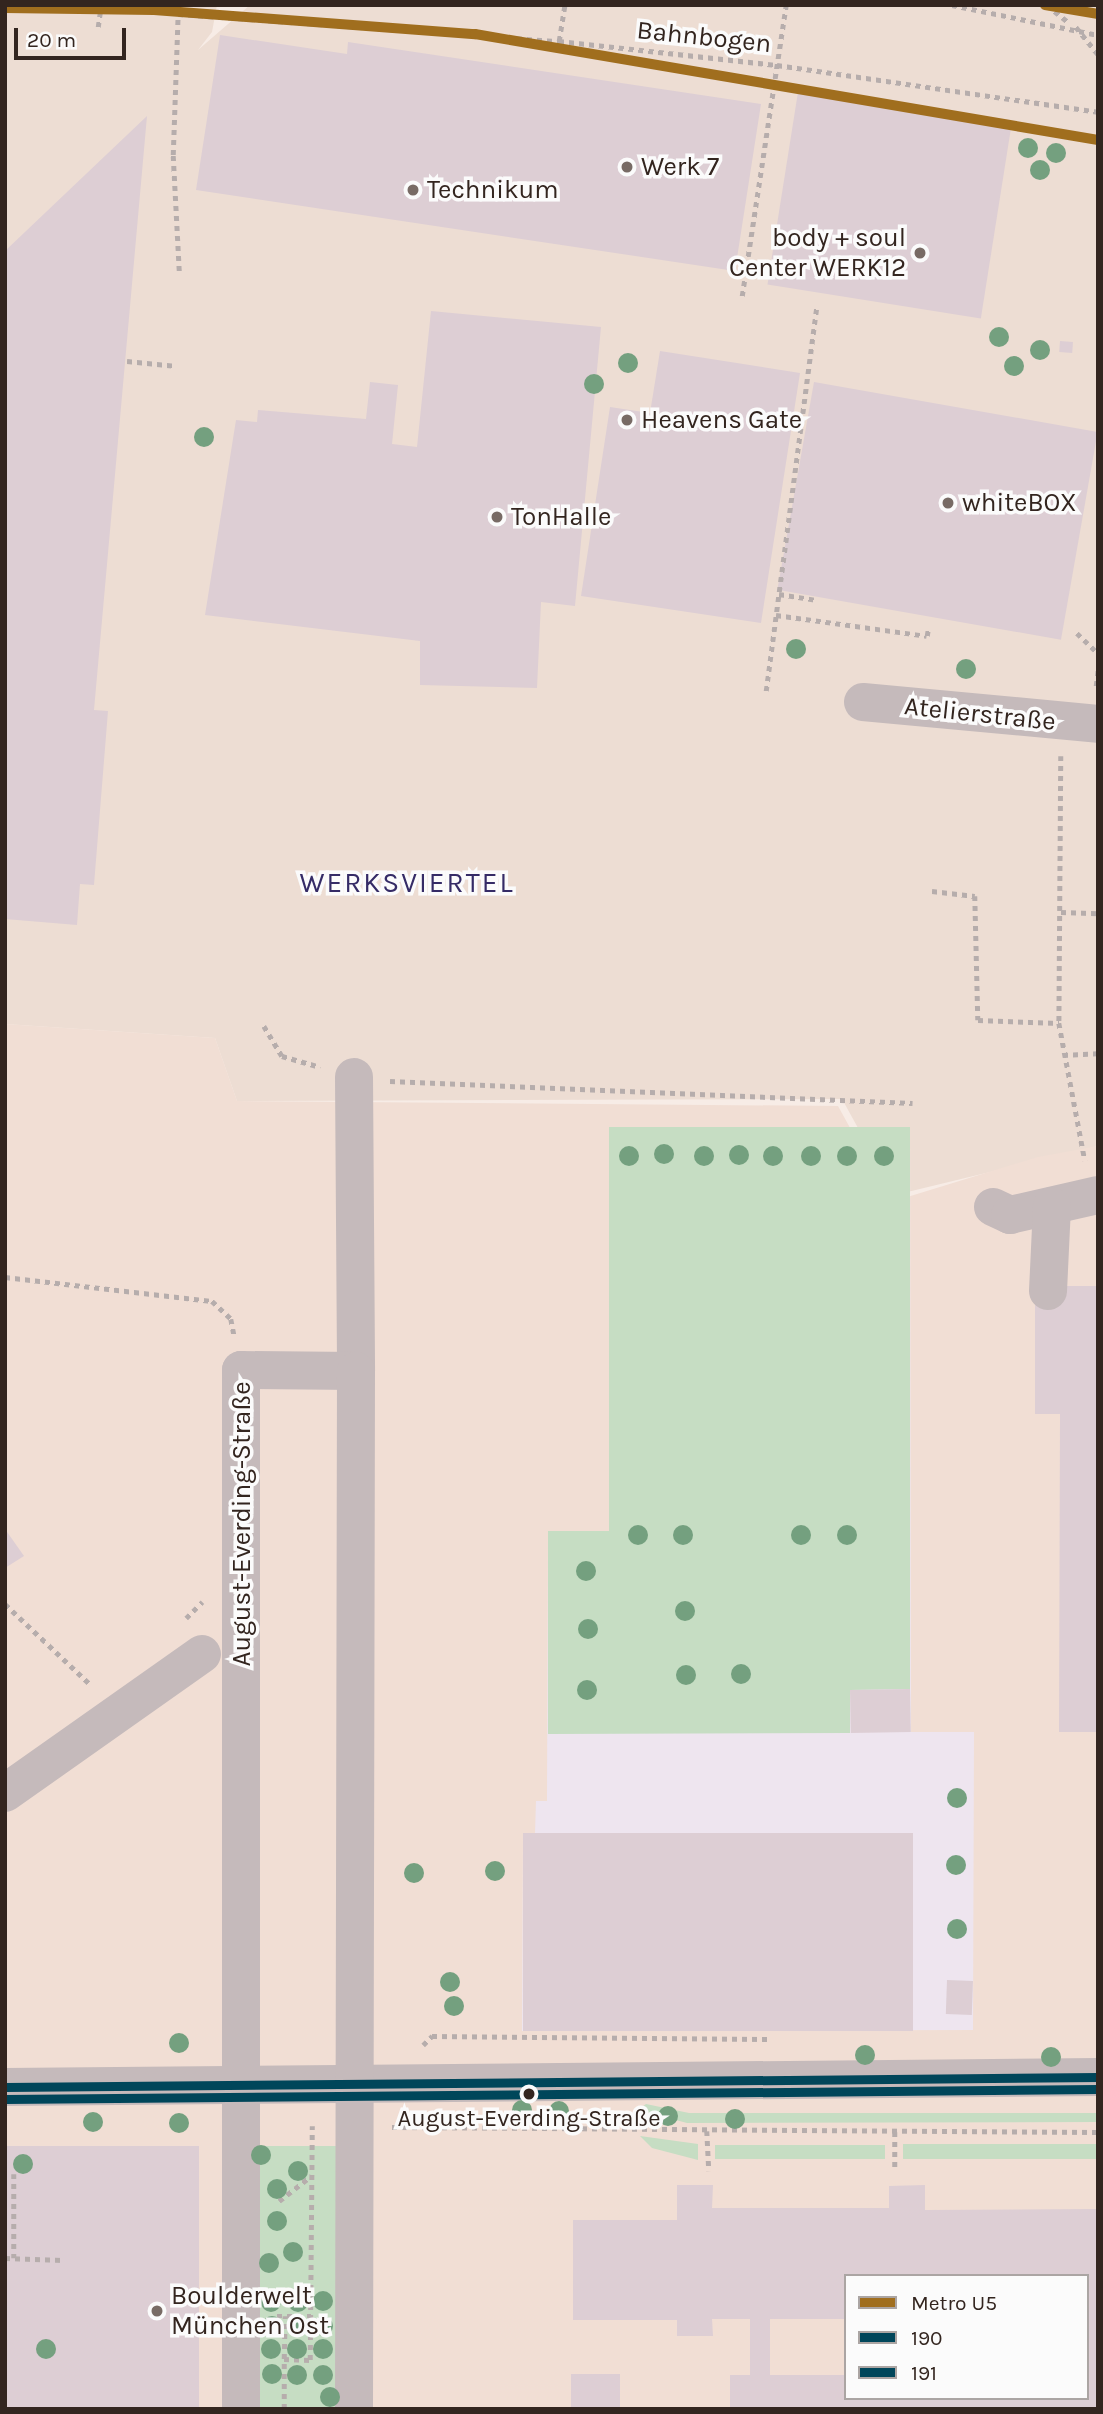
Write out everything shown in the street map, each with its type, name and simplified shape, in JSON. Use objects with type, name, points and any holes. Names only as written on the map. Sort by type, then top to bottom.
[{"type":"street","name":"Atelierstraße","points":[[863,702],[1079,724]]},
{"type":"street","points":[[354,1077],[355,2409]]},
{"type":"street","points":[[993,1207],[1010,1215],[1096,1196]]},
{"type":"street","points":[[1048,1292],[1052,1206]]},
{"type":"street","name":"August-Everding-Straße","points":[[241,2409],[241,1370],[356,1371]]},
{"type":"street","points":[[5,1793],[202,1654]]},
{"type":"street","points":[[5,2087],[1098,2077]]},
{"type":"path","points":[[98,27],[101,5]]},
{"type":"path","points":[[559,41],[565,5]]},
{"type":"path","points":[[742,296],[786,5]]},
{"type":"path","points":[[952,5],[1075,26],[1098,54]]},
{"type":"path","points":[[1047,5],[1051,14],[1098,35]]},
{"type":"path","name":"Bahnbogen","points":[[179,271],[173,155],[178,14],[559,41],[777,65],[1098,113]]},
{"type":"path","points":[[766,691],[817,305]]},
{"type":"path","points":[[127,362],[177,366]]},
{"type":"path","points":[[779,594],[818,600]]},
{"type":"path","points":[[776,615],[927,636],[928,630]]},
{"type":"path","points":[[1077,633],[1098,653]]},
{"type":"path","points":[[1079,724],[1061,912],[1059,1023],[1063,1055],[1096,1196]]},
{"type":"path","points":[[932,891],[975,896],[978,1020],[1059,1023]]},
{"type":"path","points":[[1061,912],[1098,913]]},
{"type":"path","points":[[264,1026],[282,1056],[354,1077],[914,1103]]},
{"type":"path","points":[[1063,1055],[1098,1053]]},
{"type":"path","points":[[5,1277],[212,1301],[231,1319],[241,1370]]},
{"type":"path","points":[[179,1625],[212,1592]]},
{"type":"path","points":[[5,1604],[92,1686]]},
{"type":"path","points":[[284,2359],[310,2360],[312,2126]]},
{"type":"path","points":[[355,2126],[707,2132],[1098,2132]]},
{"type":"path","points":[[707,2132],[709,2171]]},
{"type":"path","points":[[895,2132],[895,2169]]},
{"type":"path","points":[[14,2174],[14,2258]]},
{"type":"path","points":[[5,2258],[63,2260]]},
{"type":"path","points":[[284,2409],[285,2316]]},
{"type":"shaded area","points":[[5,5],[217,5],[212,32],[198,50],[250,5],[1098,5],[1098,1146],[895,1195],[842,1099],[237,1101],[215,1038],[5,1024]]},
{"type":"shaded area","points":[[5,1024],[215,1038],[237,1101],[838,1106],[891,1202],[1038,1157],[1098,1146],[1098,2409],[5,2409]]},
{"type":"shaded area","points":[[609,1127],[910,1127],[911,1732],[974,1732],[973,2030],[522,2031],[523,1833],[535,1833],[536,1801],[547,1801],[548,1531],[609,1531]]},
{"type":"green space","points":[[609,1127],[910,1127],[910,1689],[850,1690],[850,1733],[548,1734],[548,1531],[609,1531]]},
{"type":"green space","points":[[646,2104],[689,2113],[1098,2113],[1098,2122],[687,2123],[638,2110]]},
{"type":"green space","points":[[640,2136],[698,2144],[698,2160],[652,2148]]},
{"type":"green space","points":[[903,2144],[1098,2144],[1098,2159],[903,2159]]},
{"type":"green space","points":[[715,2145],[885,2145],[885,2159],[715,2159]]},
{"type":"green space","points":[[250,2146],[344,2146],[344,2409],[250,2409]]},
{"type":"building","points":[[220,35],[347,54],[348,42],[761,104],[735,271],[196,190]]},
{"type":"building","points":[[798,92],[1011,126],[981,318],[767,285]]},
{"type":"building","points":[[147,116],[94,710],[108,711],[94,885],[80,884],[77,925],[5,919],[5,251]]},
{"type":"building","points":[[431,311],[601,327],[575,606],[541,602],[537,688],[420,685],[420,641],[205,615],[236,420],[257,422],[258,410],[366,419],[370,382],[398,385],[392,444],[417,447]]},
{"type":"building","points":[[1060,341],[1073,342],[1072,353],[1059,352]]},
{"type":"building","points":[[660,351],[800,373],[761,623],[581,596],[610,407],[650,413]]},
{"type":"building","points":[[814,382],[1098,432],[1061,640],[777,590]]},
{"type":"building","points":[[1060,1286],[1098,1286],[1098,1732],[1059,1732],[1060,1414],[1035,1414],[1035,1292]]},
{"type":"building","points":[[5,1529],[24,1556],[5,1568]]},
{"type":"building","points":[[910,1689],[911,1732],[851,1733],[850,1690]]},
{"type":"building","points":[[523,1833],[913,1833],[913,2031],[523,2031]]},
{"type":"building","points":[[947,1980],[973,1981],[972,2015],[946,2014]]},
{"type":"building","points":[[5,2146],[199,2146],[199,2409],[5,2409]]},
{"type":"building","points":[[677,2185],[713,2185],[712,2208],[889,2208],[889,2186],[925,2185],[925,2210],[1098,2209],[1098,2409],[730,2409],[730,2375],[750,2375],[750,2319],[712,2319],[713,2336],[677,2336],[677,2320],[573,2320],[573,2220],[677,2220]]},
{"type":"building","points":[[571,2374],[620,2374],[620,2409],[571,2409]]},
{"type":"metro line","name":"U5","points":[[1045,5],[1098,14]]},
{"type":"metro line","name":"U5","points":[[5,8],[154,10],[475,34],[1098,140]]},
{"type":"transit line","name":"190","points":[[5,2087],[1098,2077]]},
{"type":"transit line","name":"191","points":[[5,2099],[1098,2089]]},
{"type":"place","name":"Werk 7","points":[[627,167]]},
{"type":"place","name":"Technikum","points":[[413,190]]},
{"type":"place","name":"body + soul Center WERK12","points":[[920,253]]},
{"type":"place","name":"Heavens Gate","points":[[627,420]]},
{"type":"place","name":"whiteBOX","points":[[948,503]]},
{"type":"place","name":"TonHalle","points":[[497,517]]},
{"type":"place","name":"August-Everding-Straße","points":[[529,2094]]},
{"type":"place","name":"Boulderwelt München Ost","points":[[157,2311]]},
{"type":"district","name":"WERKSVIERTEL","points":[[407,883]]}]
